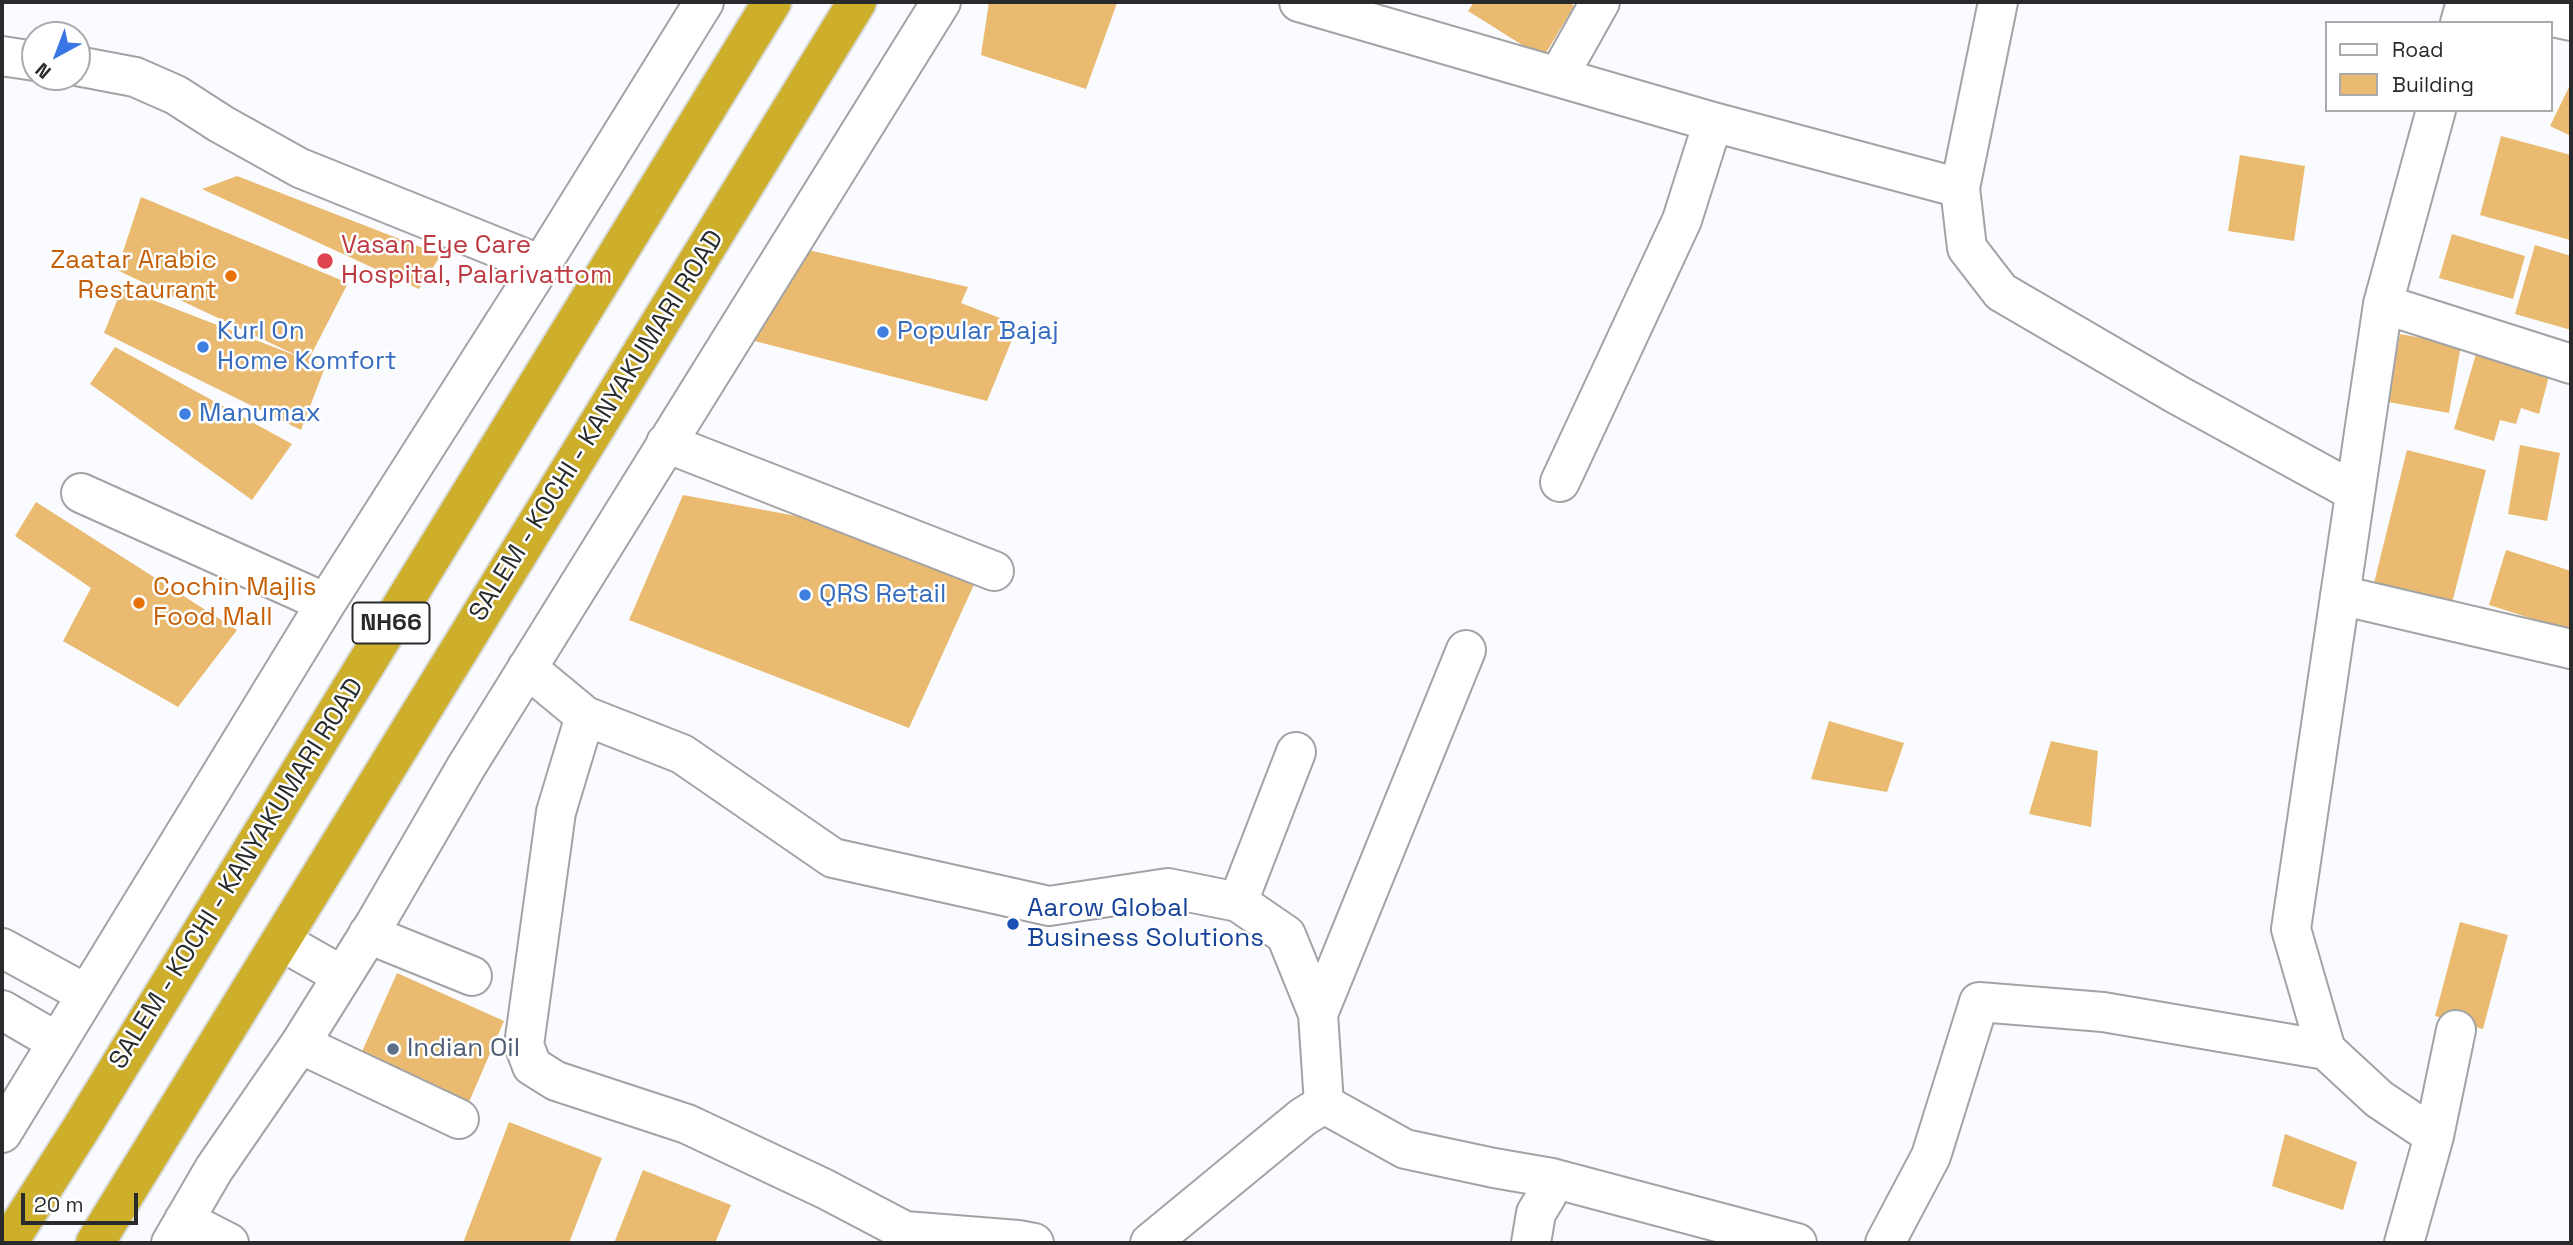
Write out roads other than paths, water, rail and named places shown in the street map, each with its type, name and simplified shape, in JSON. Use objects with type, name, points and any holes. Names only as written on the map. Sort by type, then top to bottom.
[{"type":"highway","name":"SALEM - KOCHI - KANYAKUMARI ROAD","points":[[8,1243],[772,2]]},
{"type":"highway","name":"SALEM - KOCHI - KANYAKUMARI ROAD","points":[[95,1243],[857,2]]},
{"type":"street","points":[[2,1133],[326,603],[704,2]]},
{"type":"street","points":[[229,1243],[177,1232],[214,1169],[300,1044],[466,767],[942,2]]},
{"type":"street","points":[[1299,2],[1713,122],[1960,188]]},
{"type":"street","points":[[1558,77],[1600,2]]},
{"type":"street","points":[[1998,2],[1960,188],[1967,248],[2001,292],[2176,394],[2355,492]]},
{"type":"street","points":[[2461,21],[2466,2]]},
{"type":"street","points":[[2483,2],[2571,21]]},
{"type":"street","points":[[2,56],[21,59]]},
{"type":"street","points":[[91,69],[135,77],[176,95],[221,124],[300,168],[541,265]]},
{"type":"street","points":[[2434,1136],[2379,1099],[2326,1050],[2291,929],[2383,304],[2435,112]]},
{"type":"street","points":[[1560,482],[1682,220],[1713,122]]},
{"type":"street","points":[[2383,304],[2571,364]]},
{"type":"street","points":[[666,443],[995,571]]},
{"type":"street","points":[[81,493],[326,603]]},
{"type":"street","points":[[2340,595],[2571,649]]},
{"type":"street","points":[[1318,1014],[1466,650]]},
{"type":"street","points":[[527,668],[585,716],[682,754],[833,858],[1049,906],[1168,888],[1238,902],[1286,935],[1318,1014],[1324,1104]]},
{"type":"street","points":[[585,716],[556,812],[524,1045],[532,1066],[556,1081],[687,1124],[825,1189],[905,1231],[1034,1243]]},
{"type":"street","points":[[1238,902],[1296,752]]},
{"type":"street","points":[[368,934],[472,976]]},
{"type":"street","points":[[281,941],[341,975]]},
{"type":"street","points":[[2,948],[86,994]]},
{"type":"street","points":[[1885,1243],[1931,1157],[1979,1002],[2103,1012],[2326,1050]]},
{"type":"street","points":[[2,1010],[57,1042]]},
{"type":"street","points":[[2404,1243],[2434,1136],[2456,1030]]},
{"type":"street","points":[[300,1044],[459,1119]]},
{"type":"street","points":[[1324,1104],[1405,1149],[1552,1178],[1797,1243]]},
{"type":"street","points":[[1150,1243],[1303,1117],[1324,1104]]},
{"type":"street","points":[[1531,1243],[1536,1213],[1547,1195],[1552,1178]]},
{"type":"street","points":[[2,1239],[8,1243]]},
{"type":"place","name":"Vasan Eye Care Hospital, Palarivattom","points":[[325,261]]},
{"type":"place","name":"Zaatar Arabic Restaurant","points":[[231,276]]},
{"type":"place","name":"Popular Bajaj","points":[[883,332]]},
{"type":"place","name":"Kurl On Home Komfort","points":[[203,347]]},
{"type":"place","name":"Manumax","points":[[185,414]]},
{"type":"place","name":"QRS Retail","points":[[805,595]]},
{"type":"place","name":"Cochin Majlis Food Mall","points":[[139,603]]},
{"type":"place","name":"Aarow Global Business Solutions","points":[[1013,924]]},
{"type":"place","name":"Indian Oil","points":[[393,1049]]}]
